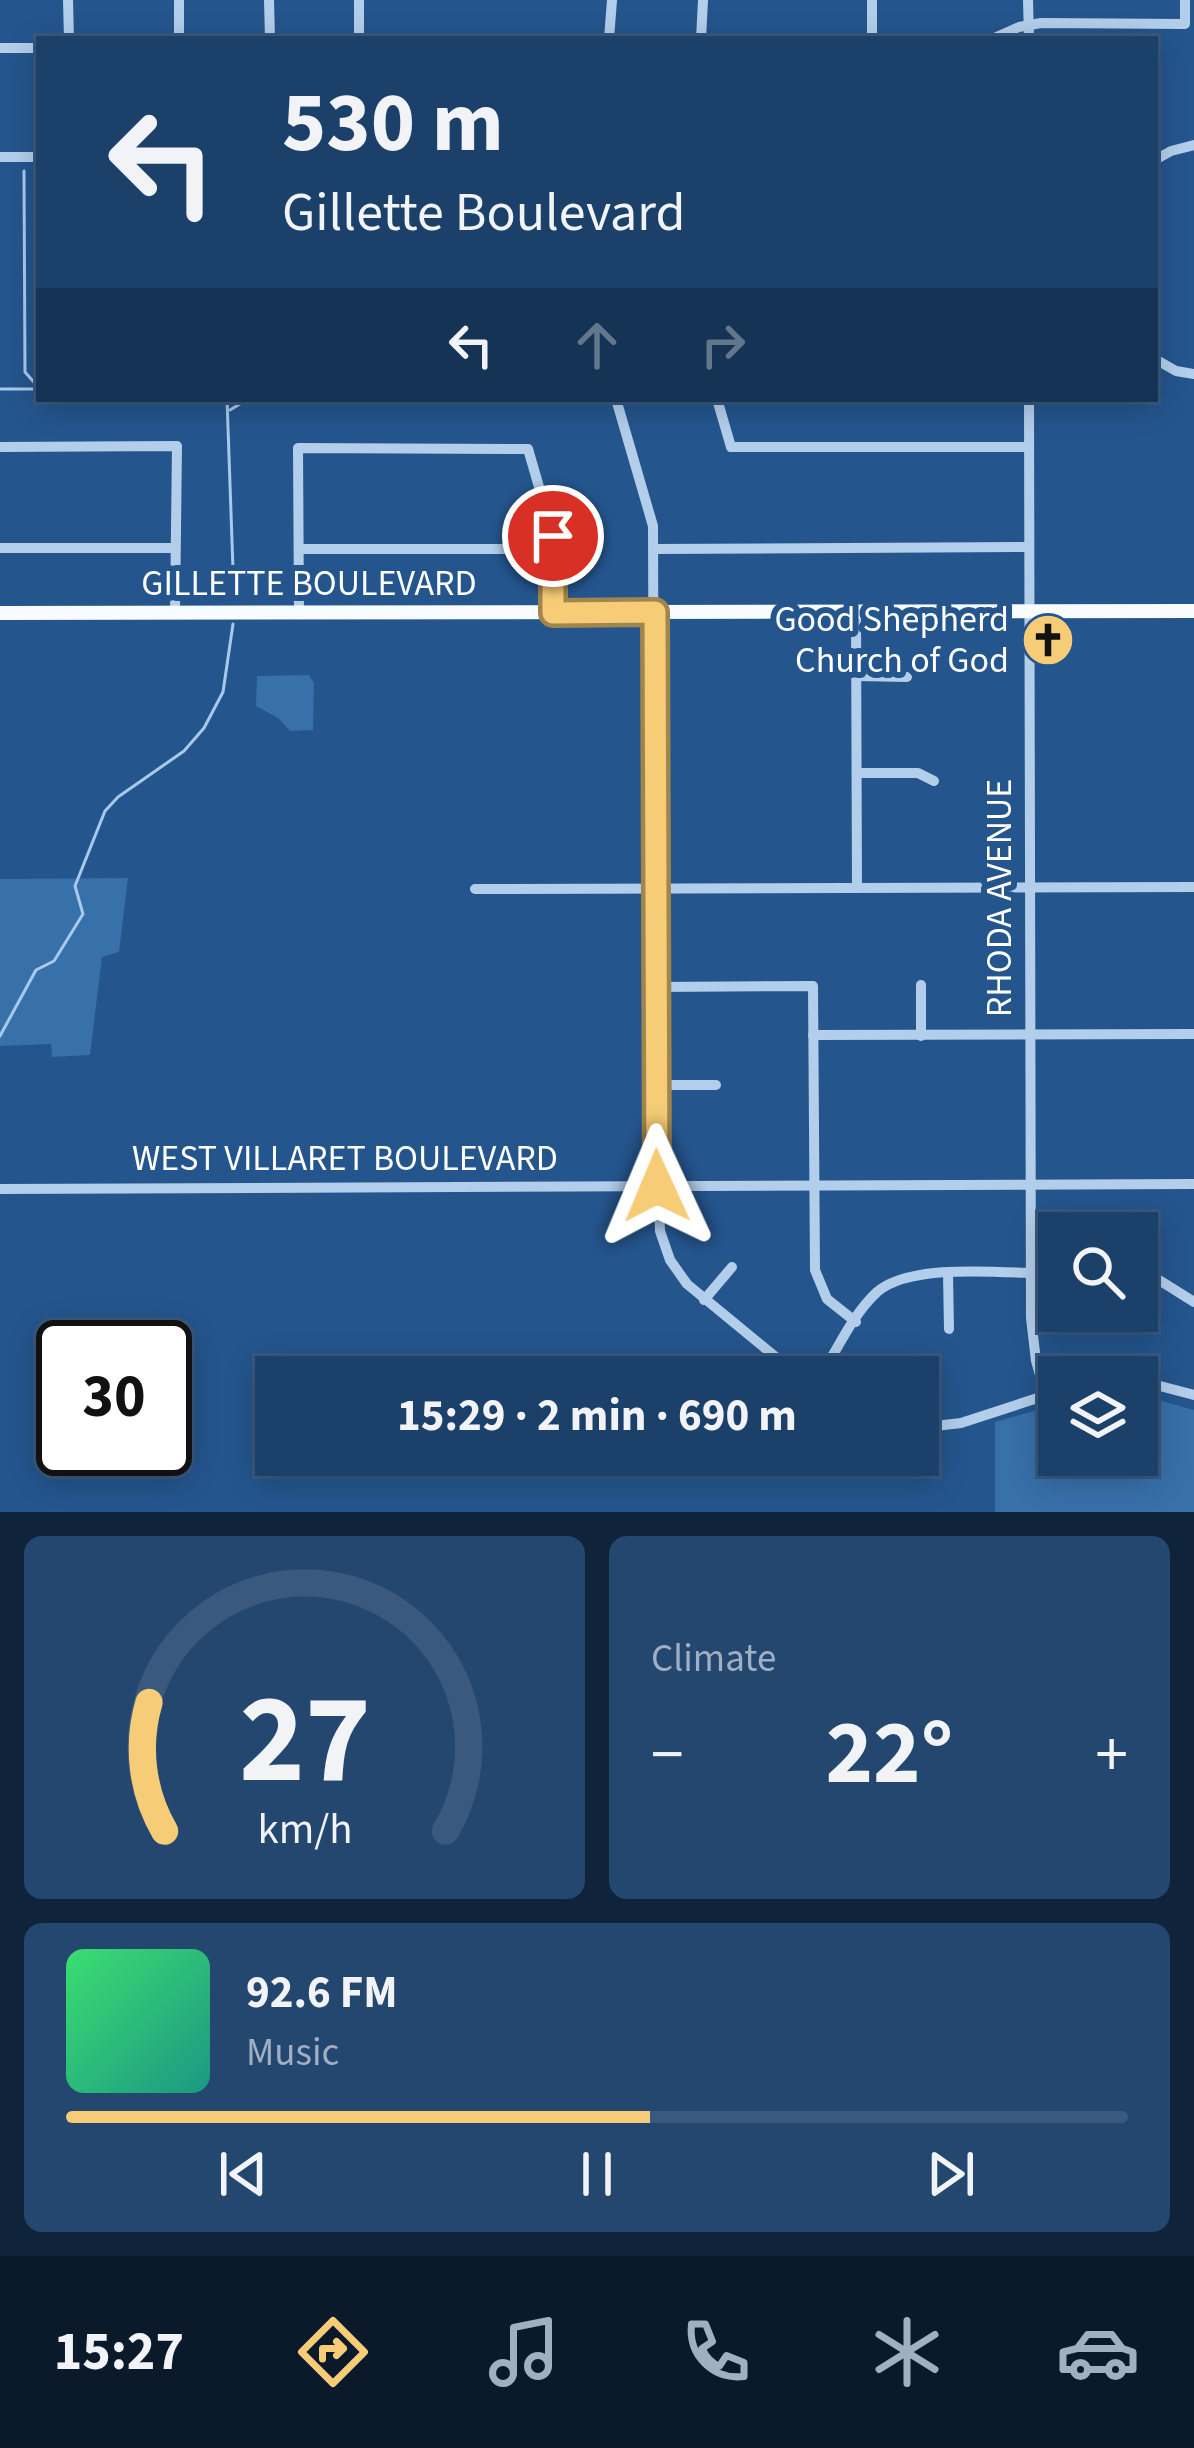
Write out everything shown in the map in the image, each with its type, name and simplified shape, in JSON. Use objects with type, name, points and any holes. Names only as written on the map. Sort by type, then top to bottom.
[{"type":"main road","name":"GILLETTE BOULEVARD","points":[[0,614],[1194,611]]},
{"type":"street","points":[[68,0],[69,36]]},
{"type":"street","points":[[179,0],[179,36]]},
{"type":"street","points":[[269,0],[270,36]]},
{"type":"street","points":[[359,0],[359,36]]},
{"type":"street","points":[[609,36],[612,0]]},
{"type":"street","points":[[701,36],[703,0]]},
{"type":"street","points":[[872,0],[872,36]]},
{"type":"street","points":[[1028,0],[1028,32],[1185,24],[1185,0]]},
{"type":"street","points":[[0,48],[36,48]]},
{"type":"street","points":[[1158,158],[1194,145]]},
{"type":"street","points":[[0,157],[36,157]]},
{"type":"street","points":[[1158,361],[1194,374]]},
{"type":"street","points":[[617,402],[650,511],[654,549],[655,1085],[660,1231],[677,1272],[774,1356]]},
{"type":"street","points":[[718,402],[731,447],[1029,447]]},
{"type":"street","name":"RHODA AVENUE","points":[[1029,402],[1029,1185],[1032,1340],[1038,1356]]},
{"type":"street","points":[[0,447],[177,446],[176,613]]},
{"type":"street","points":[[299,614],[298,448],[528,449],[554,549],[553,613]]},
{"type":"street","points":[[654,549],[1029,547]]},
{"type":"street","points":[[0,548],[175,548]]},
{"type":"street","points":[[299,549],[554,549]]},
{"type":"street","points":[[856,613],[857,888]]},
{"type":"street","points":[[857,676],[907,676]]},
{"type":"street","points":[[857,773],[918,773],[934,781]]},
{"type":"street","points":[[475,889],[1194,887]]},
{"type":"street","points":[[921,985],[921,1036]]},
{"type":"street","points":[[656,987],[813,986],[814,1256],[819,1286],[832,1304],[856,1322]]},
{"type":"street","points":[[813,1035],[1194,1034]]},
{"type":"street","points":[[655,1085],[716,1084]]},
{"type":"street","name":"WEST VILLARET BOULEVARD","points":[[0,1189],[1194,1184]]},
{"type":"street","points":[[704,1300],[732,1267]]},
{"type":"street","points":[[834,1356],[872,1298],[896,1280],[918,1274],[1038,1274]]},
{"type":"street","points":[[948,1274],[949,1329]]},
{"type":"street","points":[[1158,1279],[1194,1302]]},
{"type":"street","points":[[1158,1386],[1194,1395]]},
{"type":"street","points":[[939,1426],[1038,1399]]},
{"type":"shaded area","points":[[309,675],[314,683],[313,730],[290,731],[256,706],[257,676]]},
{"type":"shaded area","points":[[128,878],[119,952],[102,957],[90,1055],[52,1057],[51,1044],[0,1046],[0,879]]},
{"type":"shaded area","points":[[1158,1400],[1194,1410],[1194,1512],[995,1512],[995,1422],[1038,1410],[1038,1476],[1158,1476]]},
{"type":"waterway","points":[[24,171],[25,372],[36,385]]},
{"type":"waterway","points":[[0,389],[34,389]]},
{"type":"waterway","points":[[227,402],[234,598]]},
{"type":"waterway","points":[[230,410],[243,402]]},
{"type":"waterway","points":[[0,1036],[36,970],[54,961],[83,914],[75,886],[105,811],[184,751],[204,728],[223,692],[233,624]]},
{"type":"place","name":"Good Shepherd Church of God","points":[[1048,640]]},
{"type":"route","points":[[553,536],[553,613],[655,612],[657,1186]]}]
